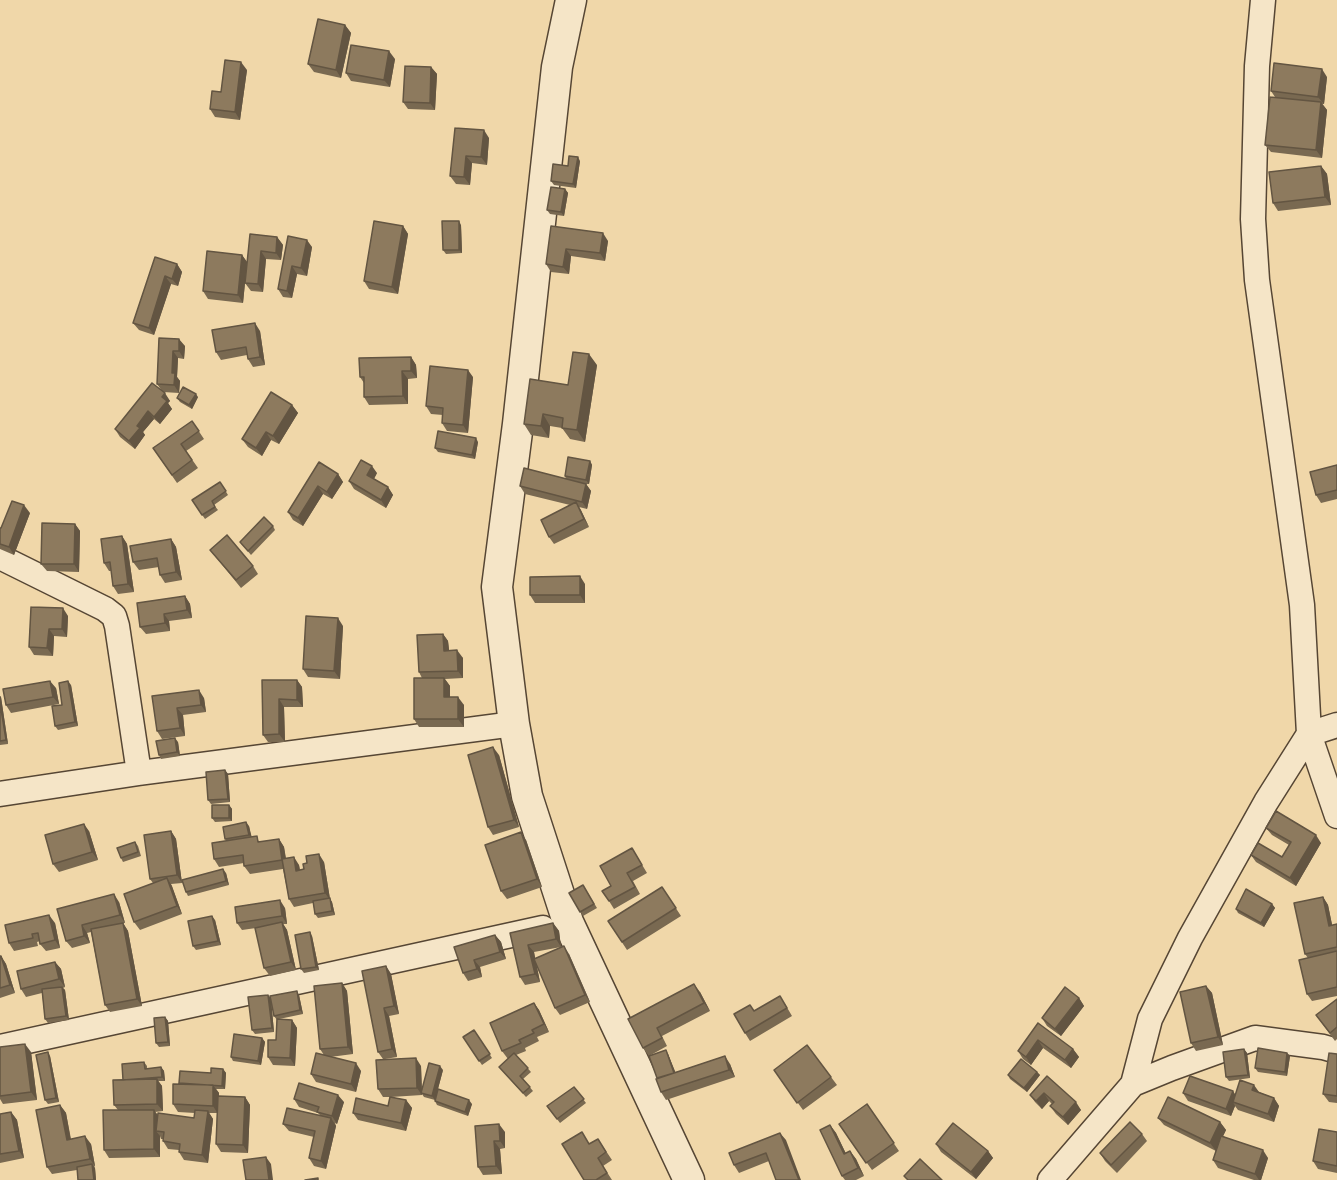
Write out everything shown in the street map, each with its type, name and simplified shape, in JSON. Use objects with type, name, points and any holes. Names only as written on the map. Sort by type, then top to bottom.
[{"type":"street","points":[[571,0],[556,67],[518,424],[497,587],[514,724],[526,796],[568,922],[689,1180]]},
{"type":"street","points":[[1263,0],[1257,66],[1253,219],[1257,280],[1302,605],[1309,734],[1337,816]]},
{"type":"street","points":[[0,558],[105,609],[114,616],[139,773]]},
{"type":"street","points":[[0,794],[139,773],[514,724]]},
{"type":"street","points":[[1050,1180],[1133,1084],[1150,1019],[1190,938],[1266,802],[1309,734],[1337,725]]},
{"type":"street","points":[[0,1047],[568,922]]},
{"type":"street","points":[[1133,1084],[1255,1038],[1337,1051]]},
{"type":"building","points":[[318,19],[345,25],[336,70],[308,64]]},
{"type":"building","points":[[351,45],[389,51],[384,80],[346,73]]},
{"type":"building","points":[[225,60],[241,62],[235,112],[210,109],[212,91],[221,92]]},
{"type":"building","points":[[1274,63],[1322,69],[1318,97],[1271,91]]},
{"type":"building","points":[[405,66],[431,67],[430,103],[403,102]]},
{"type":"building","points":[[1270,97],[1321,102],[1316,150],[1265,145]]},
{"type":"building","points":[[455,128],[484,130],[481,157],[466,156],[464,177],[450,176]]},
{"type":"building","points":[[569,156],[578,157],[573,184],[551,181],[553,164],[568,166]]},
{"type":"building","points":[[1321,166],[1325,197],[1273,203],[1269,172]]},
{"type":"building","points":[[551,187],[565,189],[561,212],[547,210]]},
{"type":"building","points":[[374,221],[403,226],[392,287],[364,281]]},
{"type":"building","points":[[442,221],[459,221],[459,250],[443,250]]},
{"type":"building","points":[[551,226],[603,233],[600,253],[566,249],[563,267],[546,264]]},
{"type":"building","points":[[250,234],[277,237],[276,253],[261,251],[258,284],[245,283]]},
{"type":"building","points":[[288,236],[307,240],[301,268],[292,266],[287,291],[278,289]]},
{"type":"building","points":[[207,251],[242,255],[238,295],[203,291]]},
{"type":"building","points":[[155,257],[177,264],[172,279],[165,276],[149,328],[133,323]]},
{"type":"building","points":[[255,323],[260,357],[248,359],[246,347],[216,352],[212,330]]},
{"type":"building","points":[[159,338],[179,339],[179,351],[173,351],[174,385],[157,384]]},
{"type":"building","points":[[573,352],[589,354],[577,430],[562,428],[563,418],[543,414],[541,426],[524,424],[530,379],[568,385]]},
{"type":"building","points":[[411,357],[411,371],[402,371],[403,396],[364,397],[364,377],[360,377],[359,358]]},
{"type":"building","points":[[430,366],[468,370],[463,425],[442,423],[443,408],[426,406]]},
{"type":"building","points":[[152,383],[165,393],[162,397],[167,401],[154,417],[148,411],[137,426],[140,428],[129,441],[115,429]]},
{"type":"building","points":[[183,387],[196,394],[189,405],[177,398]]},
{"type":"building","points":[[271,392],[292,405],[273,436],[266,432],[256,448],[242,439]]},
{"type":"building","points":[[192,421],[199,431],[181,444],[192,460],[172,475],[153,448]]},
{"type":"building","points":[[438,431],[476,438],[472,455],[435,448]]},
{"type":"building","points":[[568,457],[590,461],[586,480],[565,476]]},
{"type":"building","points":[[361,460],[372,466],[367,475],[388,487],[381,500],[349,481]]},
{"type":"building","points":[[319,462],[338,474],[327,492],[318,486],[298,518],[288,512]]},
{"type":"building","points":[[1337,465],[1337,490],[1316,495],[1310,472]]},
{"type":"building","points":[[524,468],[586,484],[582,502],[520,486]]},
{"type":"building","points":[[220,482],[226,491],[212,501],[215,507],[202,515],[192,500]]},
{"type":"building","points":[[12,501],[24,505],[9,547],[0,544],[0,528]]},
{"type":"building","points":[[576,502],[584,519],[549,537],[541,520]]},
{"type":"building","points":[[264,517],[273,526],[248,551],[240,542]]},
{"type":"building","points":[[42,523],[75,524],[74,564],[41,564]]},
{"type":"building","points":[[227,535],[253,566],[236,580],[210,550]]},
{"type":"building","points":[[122,536],[128,584],[113,586],[110,562],[104,563],[101,539]]},
{"type":"building","points":[[171,539],[176,572],[160,575],[157,558],[133,562],[130,546]]},
{"type":"building","points":[[580,576],[580,595],[530,595],[530,577]]},
{"type":"building","points":[[185,596],[187,610],[164,614],[165,623],[140,627],[137,603]]},
{"type":"building","points":[[31,607],[63,608],[62,629],[49,629],[47,648],[29,647]]},
{"type":"building","points":[[306,616],[338,618],[334,671],[303,669]]},
{"type":"building","points":[[443,634],[444,651],[457,650],[458,671],[419,672],[417,635]]},
{"type":"building","points":[[414,678],[444,678],[444,697],[458,697],[458,719],[414,719]]},
{"type":"building","points":[[262,680],[297,680],[297,700],[279,699],[279,734],[263,735]]},
{"type":"building","points":[[50,681],[53,697],[6,705],[3,689]]},
{"type":"building","points":[[68,681],[75,722],[55,726],[52,706],[62,705],[59,683]]},
{"type":"building","points":[[199,690],[201,705],[177,708],[180,728],[157,731],[152,696]]},
{"type":"building","points":[[0,703],[6,740],[0,741]]},
{"type":"building","points":[[175,738],[177,752],[159,755],[156,741]]},
{"type":"building","points":[[493,747],[514,820],[488,827],[468,755]]},
{"type":"building","points":[[225,770],[228,799],[208,800],[206,772]]},
{"type":"building","points":[[212,805],[229,805],[229,818],[212,818]]},
{"type":"building","points":[[1276,811],[1316,835],[1290,878],[1251,855],[1258,843],[1282,857],[1291,842],[1266,828]]},
{"type":"building","points":[[246,822],[249,835],[225,839],[223,827]]},
{"type":"building","points":[[84,824],[92,852],[53,864],[45,835]]},
{"type":"building","points":[[171,831],[177,875],[150,879],[144,835]]},
{"type":"building","points":[[521,832],[537,879],[501,891],[485,845]]},
{"type":"building","points":[[257,836],[258,842],[279,839],[282,860],[244,866],[243,855],[214,859],[212,843]]},
{"type":"building","points":[[135,842],[138,852],[121,858],[117,848]]},
{"type":"building","points":[[632,848],[642,865],[627,873],[635,887],[609,901],[602,891],[611,886],[600,866]]},
{"type":"building","points":[[319,854],[325,893],[289,899],[282,859],[294,857],[296,871],[304,869],[303,864],[307,863],[306,856]]},
{"type":"building","points":[[223,869],[226,881],[186,892],[182,880]]},
{"type":"building","points":[[167,878],[177,906],[134,922],[124,894]]},
{"type":"building","points":[[583,885],[594,904],[580,912],[569,893]]},
{"type":"building","points":[[662,887],[676,908],[622,942],[608,921]]},
{"type":"building","points":[[1246,889],[1272,904],[1261,923],[1236,909]]},
{"type":"building","points":[[114,894],[120,915],[82,925],[84,936],[66,941],[57,909]]},
{"type":"building","points":[[1323,897],[1329,926],[1337,924],[1337,947],[1305,954],[1294,903]]},
{"type":"building","points":[[330,898],[332,911],[315,914],[313,901]]},
{"type":"building","points":[[280,900],[282,916],[237,923],[235,907]]},
{"type":"building","points":[[49,915],[55,940],[40,944],[38,933],[32,934],[33,938],[9,943],[5,925]]},
{"type":"building","points":[[212,916],[218,941],[193,946],[188,921]]},
{"type":"building","points":[[282,922],[291,962],[264,968],[255,928]]},
{"type":"building","points":[[123,923],[137,999],[105,1005],[91,929]]},
{"type":"building","points":[[553,923],[556,939],[528,945],[535,974],[520,977],[510,933]]},
{"type":"building","points":[[310,932],[316,967],[301,969],[295,935]]},
{"type":"building","points":[[495,935],[500,952],[474,960],[477,969],[463,973],[454,947]]},
{"type":"building","points":[[564,946],[585,995],[555,1008],[534,959]]},
{"type":"building","points":[[1337,951],[1337,987],[1307,994],[1299,960]]},
{"type":"building","points":[[0,956],[10,985],[0,988]]},
{"type":"building","points":[[55,962],[59,979],[21,989],[17,971]]},
{"type":"building","points":[[386,966],[394,1006],[384,1008],[392,1049],[378,1052],[362,971]]},
{"type":"building","points":[[342,983],[348,1047],[320,1049],[314,986]]},
{"type":"building","points":[[694,984],[704,1003],[657,1028],[662,1038],[643,1048],[628,1019]]},
{"type":"building","points":[[1206,986],[1218,1037],[1191,1043],[1180,992]]},
{"type":"building","points":[[62,987],[66,1016],[45,1019],[42,989]]},
{"type":"building","points":[[1065,987],[1079,998],[1055,1029],[1042,1018]]},
{"type":"building","points":[[297,991],[300,1010],[274,1016],[270,996]]},
{"type":"building","points":[[268,995],[272,1028],[252,1030],[248,997]]},
{"type":"building","points":[[780,996],[787,1008],[745,1033],[734,1014],[750,1005],[754,1011]]},
{"type":"building","points":[[1337,999],[1337,1027],[1330,1033],[1316,1015]]},
{"type":"building","points":[[534,1003],[544,1024],[532,1030],[534,1033],[519,1040],[521,1043],[502,1051],[490,1023]]},
{"type":"building","points":[[165,1017],[168,1042],[156,1043],[154,1018]]},
{"type":"building","points":[[277,1019],[292,1020],[290,1058],[268,1057],[268,1040],[276,1040]]},
{"type":"building","points":[[1038,1023],[1073,1049],[1065,1060],[1038,1040],[1026,1057],[1018,1051]]},
{"type":"building","points":[[474,1030],[490,1054],[479,1061],[463,1037]]},
{"type":"building","points":[[234,1034],[262,1038],[258,1061],[231,1057]]},
{"type":"building","points":[[25,1044],[31,1092],[0,1096],[0,1047]]},
{"type":"building","points":[[807,1045],[831,1077],[797,1103],[774,1070]]},
{"type":"building","points":[[1258,1048],[1287,1053],[1285,1072],[1255,1068]]},
{"type":"building","points":[[1244,1049],[1248,1075],[1226,1077],[1223,1052]]},
{"type":"building","points":[[666,1050],[674,1073],[657,1078],[649,1056]]},
{"type":"building","points":[[48,1052],[56,1098],[45,1100],[36,1055]]},
{"type":"building","points":[[316,1053],[356,1063],[351,1084],[311,1074]]},
{"type":"building","points":[[514,1053],[528,1068],[520,1076],[530,1087],[523,1093],[499,1067]]},
{"type":"building","points":[[1329,1053],[1337,1054],[1337,1096],[1323,1094]]},
{"type":"building","points":[[725,1056],[729,1070],[661,1092],[656,1079]]},
{"type":"building","points":[[416,1058],[417,1088],[378,1089],[376,1060]]},
{"type":"building","points":[[1021,1059],[1037,1072],[1024,1088],[1008,1075]]},
{"type":"building","points":[[144,1062],[145,1069],[161,1067],[162,1077],[123,1080],[122,1064]]},
{"type":"building","points":[[429,1063],[440,1066],[432,1096],[421,1093]]},
{"type":"building","points":[[211,1068],[223,1069],[222,1086],[179,1083],[180,1071],[211,1073]]},
{"type":"building","points":[[1047,1076],[1076,1102],[1063,1117],[1050,1106],[1054,1102],[1044,1093],[1036,1101],[1030,1095]]},
{"type":"building","points":[[1190,1076],[1233,1091],[1226,1109],[1183,1093]]},
{"type":"building","points":[[157,1079],[157,1104],[114,1105],[113,1080]]},
{"type":"building","points":[[1240,1080],[1254,1085],[1252,1090],[1274,1098],[1268,1114],[1233,1102]]},
{"type":"building","points":[[299,1083],[338,1095],[332,1116],[317,1112],[319,1107],[294,1099]]},
{"type":"building","points":[[173,1084],[213,1085],[213,1106],[173,1104]]},
{"type":"building","points":[[574,1087],[584,1099],[557,1119],[547,1106]]},
{"type":"building","points":[[438,1089],[469,1100],[465,1112],[435,1101]]},
{"type":"building","points":[[218,1096],[245,1097],[243,1145],[216,1144]]},
{"type":"building","points":[[390,1097],[406,1100],[401,1123],[353,1113],[356,1098],[388,1106]]},
{"type":"building","points":[[1168,1097],[1220,1122],[1210,1143],[1158,1118]]},
{"type":"building","points":[[867,1104],[894,1143],[866,1163],[839,1124]]},
{"type":"building","points":[[60,1105],[67,1140],[85,1136],[90,1159],[47,1167],[36,1110]]},
{"type":"building","points":[[287,1108],[331,1118],[321,1161],[309,1158],[315,1131],[283,1124]]},
{"type":"building","points":[[103,1110],[154,1110],[154,1149],[104,1150]]},
{"type":"building","points":[[195,1110],[208,1111],[202,1155],[179,1152],[180,1144],[163,1141],[164,1132],[156,1131],[158,1113],[194,1118]]},
{"type":"building","points":[[11,1112],[19,1151],[0,1154],[0,1114]]},
{"type":"building","points":[[1130,1122],[1142,1134],[1111,1165],[1100,1153]]},
{"type":"building","points":[[953,1123],[988,1151],[971,1172],[936,1144]]},
{"type":"building","points":[[499,1124],[500,1141],[494,1141],[496,1166],[478,1167],[475,1126]]},
{"type":"building","points":[[830,1125],[844,1154],[850,1151],[858,1168],[842,1176],[820,1130]]},
{"type":"building","points":[[1319,1129],[1337,1132],[1337,1166],[1313,1161]]},
{"type":"building","points":[[582,1132],[589,1144],[598,1139],[606,1152],[598,1158],[607,1173],[596,1180],[584,1180],[562,1144]]},
{"type":"building","points":[[780,1133],[799,1180],[776,1180],[766,1153],[734,1165],[729,1153]]},
{"type":"building","points":[[1221,1136],[1263,1150],[1255,1174],[1213,1160]]},
{"type":"building","points":[[266,1157],[269,1180],[246,1180],[243,1160]]},
{"type":"building","points":[[920,1159],[942,1180],[908,1180],[904,1176]]},
{"type":"building","points":[[92,1164],[94,1180],[78,1180],[77,1167]]}]
